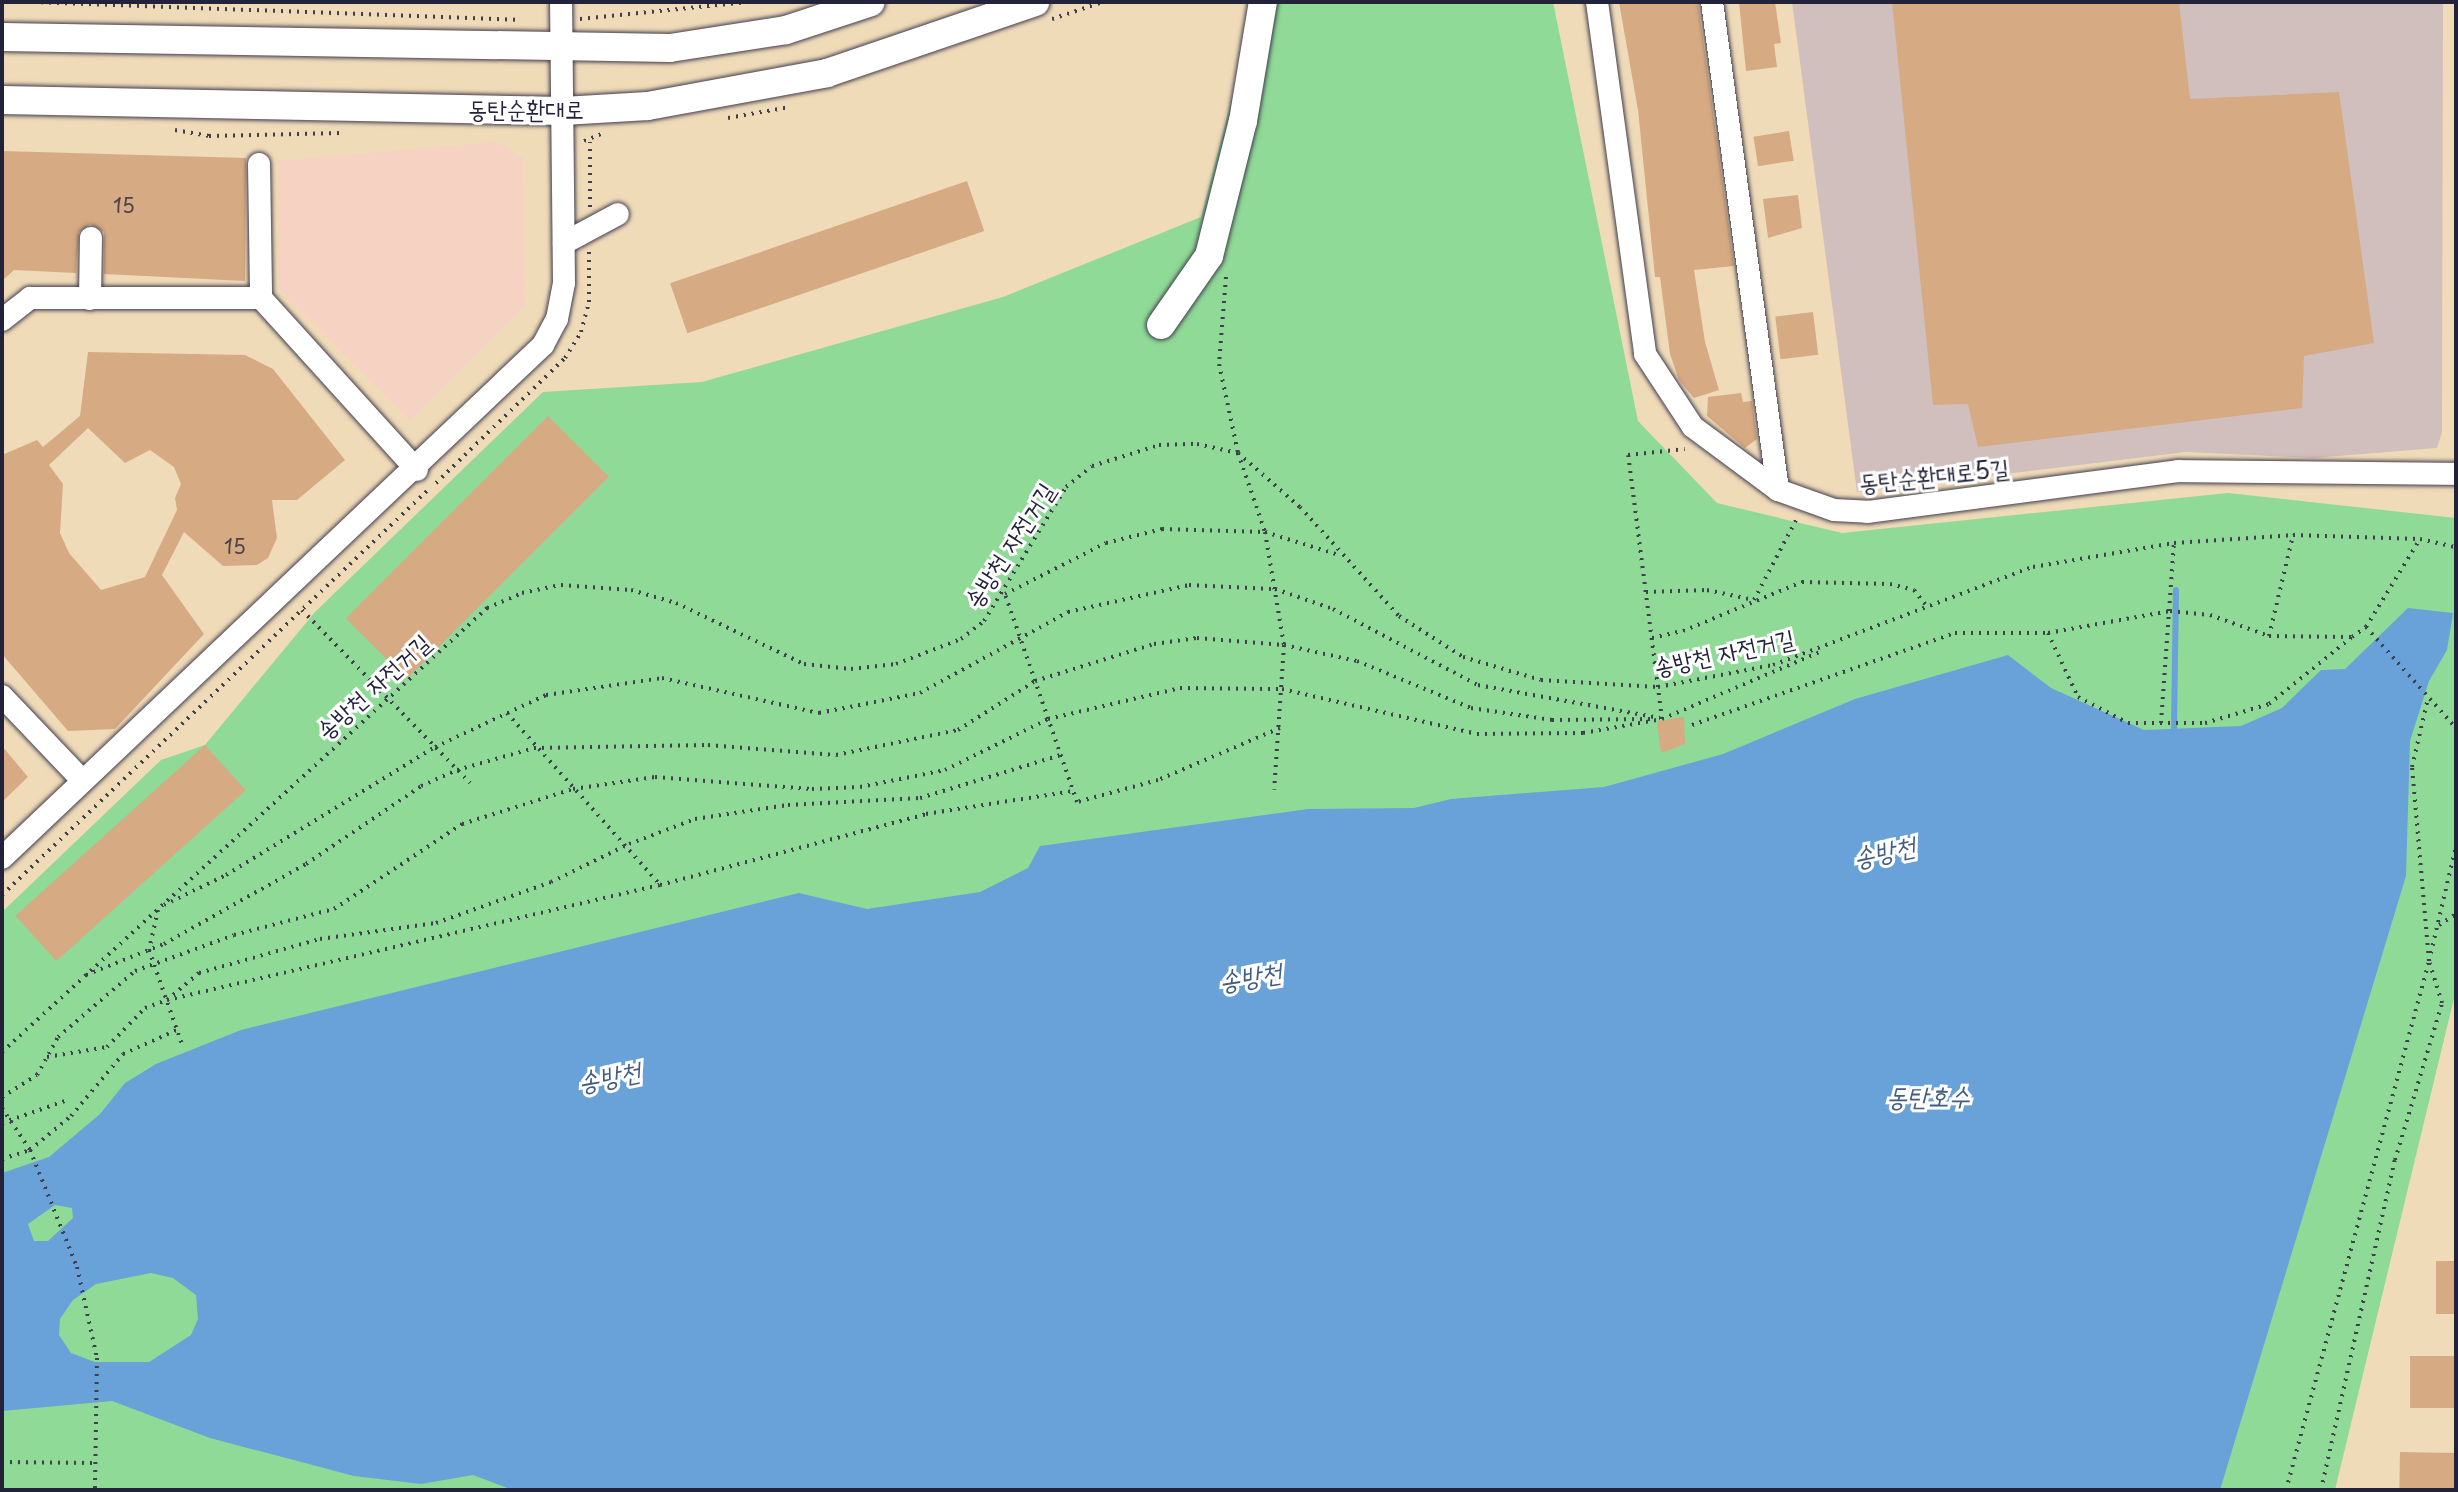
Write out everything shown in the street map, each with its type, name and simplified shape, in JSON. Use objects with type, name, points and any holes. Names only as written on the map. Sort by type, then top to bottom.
[{"type":"main road","points":[[2,37],[560,48],[732,43],[871,2]]},
{"type":"main road","name":"동탄순환대로","points":[[2,100],[563,111],[648,106],[775,86],[889,54],[1035,2]]},
{"type":"main road","points":[[1161,325],[1209,256],[1243,121],[1263,2]]},
{"type":"street","points":[[2,858],[417,470],[543,345],[557,319],[564,243],[561,2]]},
{"type":"street","name":"동탄순환대로5길","points":[[1597,2],[1645,354],[1693,427],[1778,490],[1804,503],[1868,512],[2178,471],[2456,474]]},
{"type":"street","points":[[1712,2],[1778,490]]},
{"type":"street","points":[[259,164],[261,298],[417,470]]},
{"type":"street","points":[[564,243],[618,214]]},
{"type":"street","points":[[90,299],[91,238]]},
{"type":"street","points":[[2,320],[30,298],[261,298]]},
{"type":"street","points":[[2,696],[83,781]]},
{"type":"path","points":[[33,2],[519,20]]},
{"type":"path","points":[[601,18],[748,2]]},
{"type":"path","points":[[1227,263],[1219,364],[1238,453],[1265,532],[1284,645],[1274,790]]},
{"type":"path","name":"송방천 자전거길","points":[[2,1052],[487,608],[522,593],[561,585],[631,590],[676,603],[804,664],[851,669],[907,661],[961,639],[1005,594],[1051,505],[1092,466],[1159,445],[1197,444],[1238,453],[1300,507],[1339,555],[1399,616],[1463,657],[1541,680],[1658,687],[1773,665],[1843,642],[1925,604],[2033,567],[2174,543],[2293,535],[2420,539],[2456,547]]},
{"type":"path","points":[[1662,719],[1628,455],[1685,449]]},
{"type":"path","points":[[1754,600],[1804,503]]},
{"type":"path","points":[[1280,728],[1158,780],[1077,802],[1005,594],[1106,543],[1162,529],[1265,532],[1339,555]]},
{"type":"path","points":[[2269,636],[2293,535]]},
{"type":"path","points":[[2048,633],[2078,697],[2128,723],[2205,723],[2269,704],[2366,627],[2420,539]]},
{"type":"path","points":[[2161,723],[2174,543]]},
{"type":"path","points":[[1652,638],[1683,631],[1802,582],[1890,584],[1914,590],[1925,604]]},
{"type":"path","points":[[182,1044],[149,950],[159,907],[226,875],[435,747],[546,695],[662,678],[819,713],[920,693],[1019,636],[1068,612],[1139,593],[1231,583],[1275,589],[1333,609],[1478,685],[1662,719]]},
{"type":"path","points":[[1646,592],[1707,590],[1754,600]]},
{"type":"path","points":[[302,610],[470,783]]},
{"type":"path","points":[[1692,725],[1955,633],[2048,633],[2170,611],[2210,615],[2269,636],[2352,637]]},
{"type":"path","points":[[2366,627],[2382,640],[2456,728]]},
{"type":"path","points":[[83,977],[149,950],[306,864],[421,786],[457,770],[534,748],[708,745],[836,755],[958,730],[1035,681],[1154,644],[1197,638],[1284,645],[1357,661],[1471,708],[1552,720],[1662,719]]},
{"type":"path","points":[[2,1097],[37,1075],[58,1037],[135,971],[234,935],[334,909],[462,824],[573,789],[655,777],[812,789],[860,787],[945,770],[1048,719],[1180,688],[1282,689],[1477,734],[1583,733],[1662,719],[1843,642]]},
{"type":"path","points":[[2321,1490],[2395,1160],[2442,1003],[2429,961],[2412,767],[2428,698]]},
{"type":"path","points":[[507,713],[534,748],[660,885]]},
{"type":"path","points":[[167,1000],[199,973],[320,939],[436,923],[551,882],[624,846],[695,819],[788,805],[920,798],[1061,755]]},
{"type":"path","points":[[47,1057],[107,1047],[145,1008],[167,1000],[660,885],[926,814],[1073,791]]},
{"type":"path","points":[[2286,1490],[2429,961],[2456,846]]},
{"type":"path","points":[[2437,926],[2456,914]]},
{"type":"path","points":[[2,1159],[30,1150],[71,1116],[123,1054],[177,1030]]},
{"type":"path","points":[[2,1123],[65,1101]]},
{"type":"path","points":[[2,1108],[30,1150],[68,1237],[84,1300],[97,1358],[95,1490]]},
{"type":"path","points":[[2,1462],[95,1463]]},
{"type":"shaded area","points":[[1792,2],[2443,2],[2442,432],[2437,448],[2313,458],[2186,452],[1857,492]]},
{"type":"shaded area","points":[[497,142],[523,158],[525,305],[410,420],[279,289],[278,161]]},
{"type":"green space","points":[[1257,2],[1553,2],[1638,421],[1717,503],[1842,533],[2228,493],[2456,518],[2456,990],[2335,1490],[2,1490],[2,912],[161,760],[205,745],[315,612],[543,392],[702,382],[1003,297],[1201,217]]},
{"type":"water","name":"동탄호수","points":[[2408,608],[2453,613],[2447,650],[2429,681],[2410,741],[2406,876],[2220,1490],[513,1490],[473,1475],[421,1484],[354,1476],[210,1438],[112,1401],[2,1411],[2,1173],[49,1157],[100,1114],[125,1083],[156,1064],[241,1030],[799,893],[867,909],[980,892],[1028,868],[1040,846],[1308,809],[1414,808],[1451,799],[1604,787],[1723,754],[1855,699],[2008,655],[2051,688],[2144,730],[2241,726],[2282,708],[2321,670],[2345,669]],"holes":[[[55,1205],[72,1208],[73,1218],[48,1241],[34,1241],[28,1224]],[[151,1273],[173,1278],[196,1295],[198,1319],[191,1335],[149,1362],[95,1362],[71,1353],[59,1335],[60,1319],[73,1300],[96,1284]]]},
{"type":"building","points":[[1619,2],[1698,2],[1734,266],[1694,270],[1705,342],[1719,390],[1694,398],[1679,380],[1670,354],[1660,277],[1655,277],[1638,110]]},
{"type":"building","points":[[1739,2],[1775,2],[1781,43],[1774,44],[1777,67],[1746,71]]},
{"type":"building","points":[[1892,2],[2179,2],[2190,99],[2339,92],[2374,343],[2304,356],[2302,408],[1978,447],[1968,404],[1933,405]]},
{"type":"building","points":[[1789,131],[1794,161],[1758,166],[1753,137]]},
{"type":"building","points":[[2,151],[246,158],[245,281],[104,274],[104,232],[90,224],[79,232],[76,273],[14,270],[2,281]]},
{"type":"building","points":[[967,181],[984,231],[687,333],[670,283]]},
{"type":"building","points":[[1798,195],[1802,228],[1768,238],[1763,199]]},
{"type":"building","points":[[1813,312],[1818,355],[1781,359],[1775,317]]},
{"type":"building","points":[[88,352],[245,355],[273,369],[345,460],[297,500],[272,500],[277,538],[268,558],[257,565],[223,566],[184,532],[162,575],[204,634],[115,729],[68,731],[2,654],[2,455],[37,440],[43,447],[80,416]],"holes":[[[88,428],[125,463],[150,450],[174,467],[181,484],[175,498],[177,510],[145,577],[101,590],[69,553],[60,533],[63,484],[49,465]]]},
{"type":"building","points":[[1741,393],[1743,402],[1752,401],[1757,439],[1745,448],[1707,416],[1708,397]]},
{"type":"building","points":[[548,416],[609,477],[407,679],[346,618]]},
{"type":"building","points":[[1684,717],[1685,744],[1661,753],[1657,721]]},
{"type":"building","points":[[205,745],[246,790],[56,961],[15,916]]},
{"type":"building","points":[[2,746],[28,777],[2,802]]},
{"type":"building","points":[[2436,1261],[2456,1261],[2456,1314],[2436,1314]]},
{"type":"building","points":[[2410,1356],[2456,1356],[2456,1408],[2410,1408]]},
{"type":"building","points":[[2400,1452],[2456,1453],[2455,1490],[2399,1490]]},
{"type":"waterway","points":[[2174,730],[2176,590]]},
{"type":"water label","name":"송방천","points":[[1884,851]]},
{"type":"water label","name":"송방천","points":[[1250,976]]},
{"type":"water label","name":"송방천","points":[[609,1076]]}]
